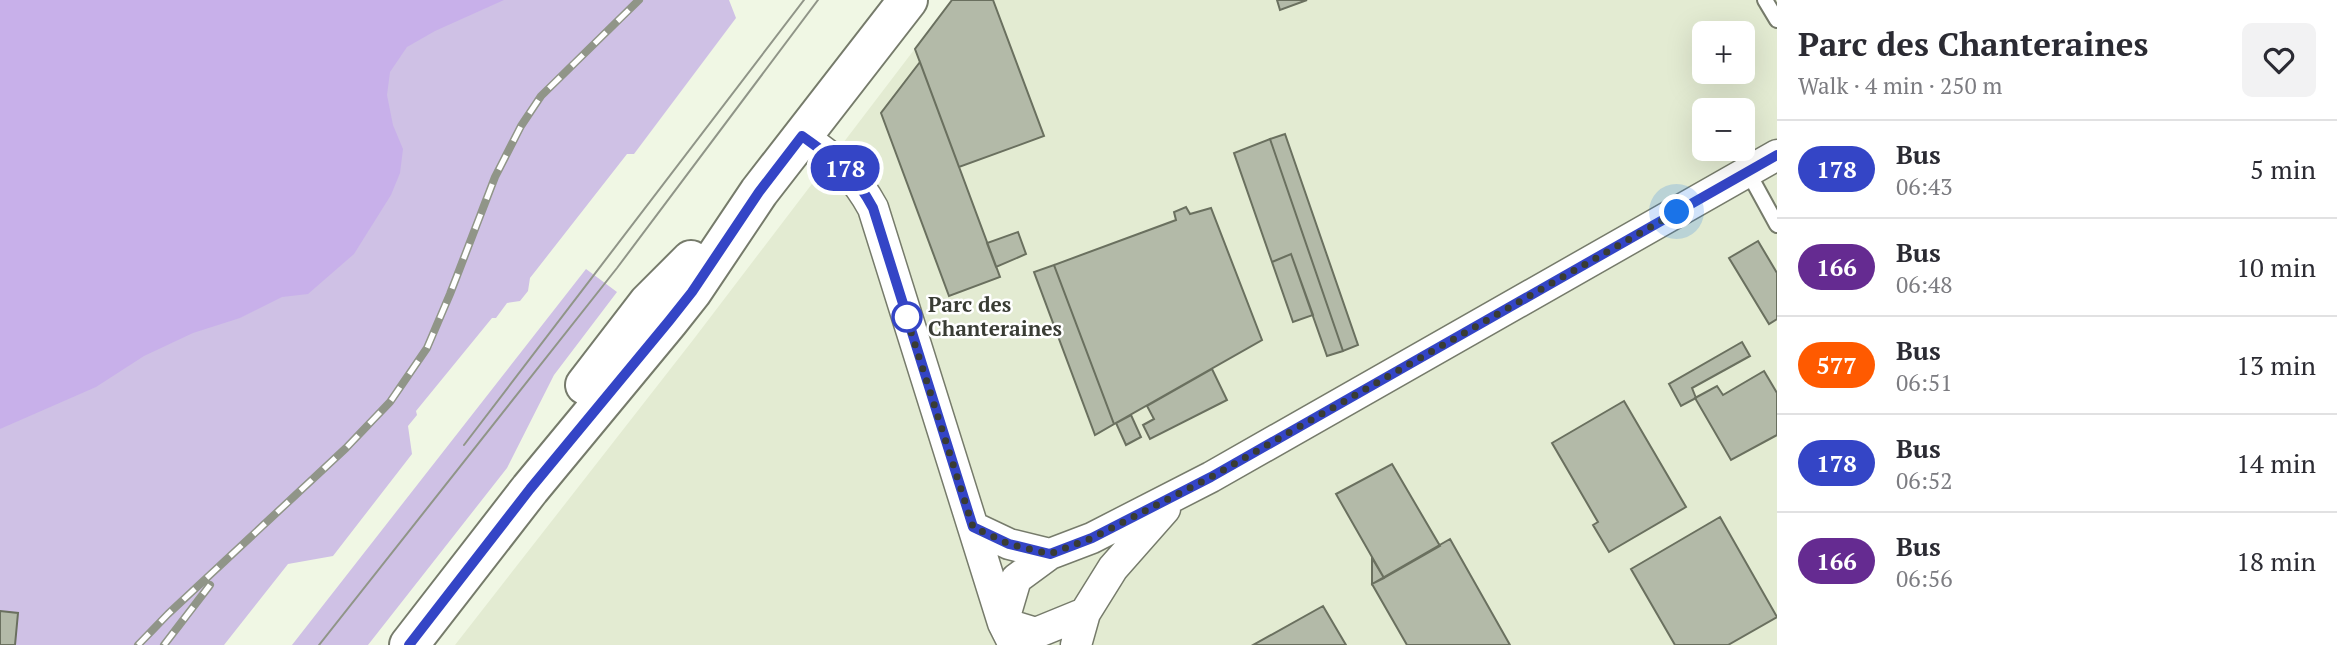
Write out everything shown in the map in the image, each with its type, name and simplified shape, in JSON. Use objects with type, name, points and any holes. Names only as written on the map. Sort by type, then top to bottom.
[{"type":"main road","points":[[409,645],[530,489],[569,404],[648,303],[759,192],[908,0]]},
{"type":"street","points":[[802,136],[841,163],[861,186],[873,208],[1009,634]]},
{"type":"street","points":[[1009,634],[1016,579],[1050,554],[1092,538],[1177,495],[1777,155]]},
{"type":"street","points":[[1076,645],[1085,613],[1113,568],[1177,495]]},
{"type":"street","points":[[973,527],[1009,544],[1050,554]]},
{"type":"street","points":[[1009,634],[1037,633],[1085,613]]},
{"type":"lane","points":[[1765,0],[1777,20]]},
{"type":"lane","points":[[1748,172],[1777,225]]},
{"type":"shaded area","points":[[0,0],[729,0],[736,18],[634,154],[627,154],[530,278],[528,291],[520,301],[507,303],[496,318],[492,318],[416,411],[417,415],[408,426],[412,454],[333,556],[288,564],[224,645],[0,645]]},
{"type":"shaded area","points":[[0,0],[504,0],[435,31],[407,47],[390,72],[387,95],[393,125],[403,149],[400,173],[391,195],[354,254],[308,294],[282,297],[240,318],[193,333],[144,356],[96,387],[0,429]]},
{"type":"shaded area","points":[[952,0],[1777,0],[1777,645],[455,645],[693,340]]},
{"type":"shaded area","points":[[586,269],[617,292],[554,375],[507,468],[368,645],[292,645]]},
{"type":"building","points":[[952,0],[993,0],[1044,136],[959,167],[915,49]]},
{"type":"building","points":[[1277,0],[1307,0],[1280,10]]},
{"type":"building","points":[[920,62],[1000,277],[949,296],[881,113]]},
{"type":"building","points":[[1285,134],[1358,345],[1343,351],[1270,139]]},
{"type":"building","points":[[1270,139],[1343,351],[1327,356],[1291,254],[1272,262],[1234,153]]},
{"type":"building","points":[[1186,207],[1190,214],[1211,208],[1262,340],[1114,424],[1054,265],[1176,220],[1174,212]]},
{"type":"building","points":[[1018,232],[1026,254],[996,267],[987,243]]},
{"type":"building","points":[[1758,241],[1777,273],[1777,319],[1769,324],[1729,258]]},
{"type":"building","points":[[1291,254],[1313,315],[1293,322],[1272,262]]},
{"type":"building","points":[[1054,265],[1114,424],[1095,435],[1034,272]]},
{"type":"building","points":[[1742,342],[1750,356],[1692,388],[1696,398],[1681,406],[1669,384]]},
{"type":"building","points":[[1212,369],[1227,400],[1150,439],[1143,425],[1154,419],[1147,406]]},
{"type":"building","points":[[1764,371],[1777,393],[1777,435],[1731,460],[1695,398],[1717,386],[1723,395]]},
{"type":"building","points":[[1624,401],[1686,507],[1609,552],[1593,525],[1598,522],[1552,443]]},
{"type":"building","points":[[1131,415],[1141,437],[1126,445],[1116,423]]},
{"type":"building","points":[[1392,464],[1440,546],[1384,578],[1336,494]]},
{"type":"building","points":[[1720,517],[1777,617],[1728,645],[1675,645],[1631,569]]},
{"type":"building","points":[[1450,539],[1510,645],[1407,645],[1372,584]]},
{"type":"building","points":[[1372,558],[1384,578],[1372,584]]},
{"type":"building","points":[[1323,606],[1346,645],[1253,645]]},
{"type":"building","points":[[0,611],[18,613],[15,645],[0,645]]},
{"type":"tram line","points":[[464,445],[804,0]]},
{"type":"tram line","points":[[319,645],[617,268],[818,0]]},
{"type":"railway","points":[[138,645],[346,448],[390,402],[427,348],[495,177],[521,126],[541,96],[639,0]]},
{"type":"railway","points":[[164,645],[210,585]]},
{"type":"bus line","name":"178","points":[[409,645],[530,489],[618,386],[692,292],[759,192],[802,136],[841,163],[861,186],[873,208],[973,527],[1009,544],[1050,554],[1092,538],[1211,477],[1777,155]]},
{"type":"place","name":"Parc des Chanteraines","points":[[907,317]]},
{"type":"route","points":[[907,317],[905,313],[973,527],[1009,544],[1050,554],[1092,538],[1211,477],[1677,212]]}]
